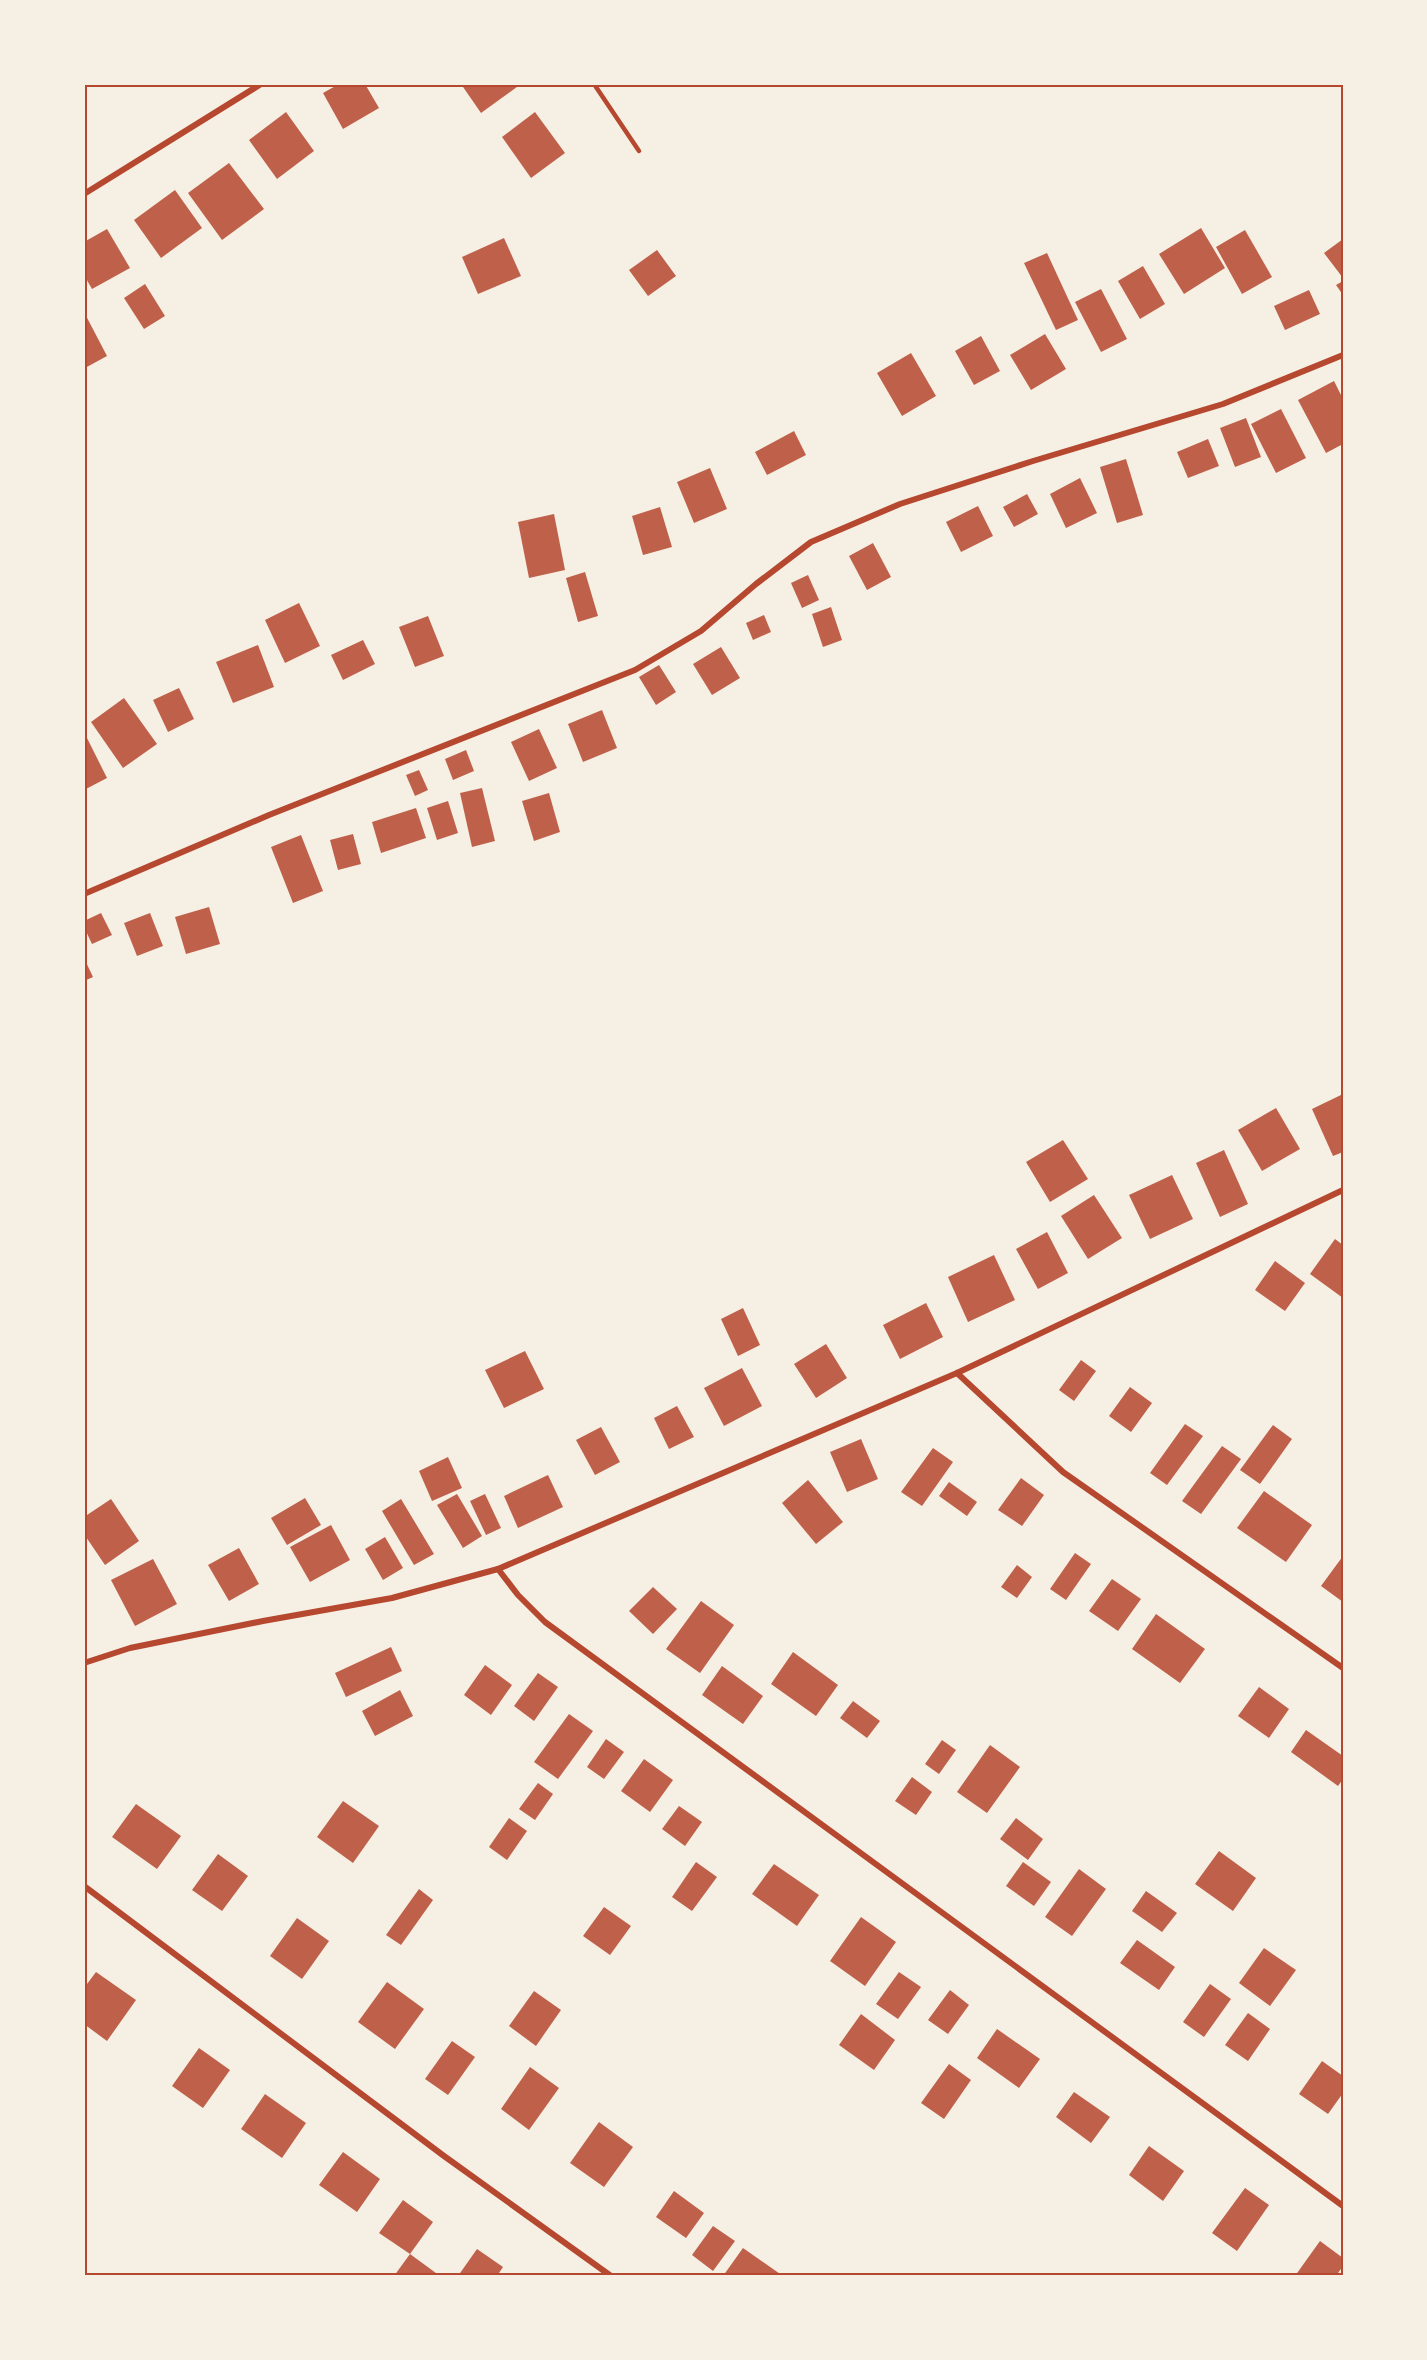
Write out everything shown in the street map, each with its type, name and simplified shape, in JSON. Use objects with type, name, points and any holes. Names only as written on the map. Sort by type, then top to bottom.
[{"type":"street","points":[[84,194],[261,84]]},
{"type":"street","points":[[84,894],[269,815],[635,670],[701,631],[756,584],[811,542],[900,504],[1033,461],[1224,404],[1343,355]]},
{"type":"street","points":[[84,1663],[130,1648],[263,1620],[392,1598],[498,1569],[957,1373],[1343,1190]]},
{"type":"street","points":[[957,1373],[1063,1472],[1343,1668]]},
{"type":"street","points":[[498,1569],[518,1595],[545,1622],[1343,2206]]},
{"type":"street","points":[[84,1886],[444,2156],[610,2276]]},
{"type":"lane","points":[[594,84],[639,151]]},
{"type":"building","points":[[339,84],[365,84],[379,108],[343,129],[323,93]]},
{"type":"building","points":[[461,84],[521,84],[481,113]]},
{"type":"building","points":[[286,112],[314,151],[277,179],[249,140]]},
{"type":"building","points":[[535,112],[565,153],[531,178],[502,137]]},
{"type":"building","points":[[229,163],[264,209],[222,240],[188,193]]},
{"type":"building","points":[[175,190],[202,228],[161,258],[134,220]]},
{"type":"building","points":[[1201,228],[1225,268],[1184,294],[1159,254]]},
{"type":"building","points":[[107,229],[130,268],[92,289],[84,275],[84,242]]},
{"type":"building","points":[[1245,230],[1272,277],[1242,294],[1216,247]]},
{"type":"building","points":[[504,238],[521,276],[478,294],[462,257]]},
{"type":"building","points":[[1343,239],[1343,278],[1324,253]]},
{"type":"building","points":[[657,250],[676,276],[648,296],[629,270]]},
{"type":"building","points":[[1047,253],[1078,320],[1056,330],[1024,263]]},
{"type":"building","points":[[1143,266],[1165,304],[1140,319],[1118,281]]},
{"type":"building","points":[[1343,281],[1343,295],[1336,285]]},
{"type":"building","points":[[145,284],[165,316],[144,329],[124,298]]},
{"type":"building","points":[[1101,289],[1127,339],[1101,352],[1075,302]]},
{"type":"building","points":[[1309,290],[1320,314],[1285,330],[1274,306]]},
{"type":"building","points":[[84,312],[107,356],[85,368],[84,366]]},
{"type":"building","points":[[1045,334],[1066,369],[1031,390],[1010,355]]},
{"type":"building","points":[[981,336],[1000,371],[974,385],[955,351]]},
{"type":"building","points":[[911,353],[936,396],[902,416],[877,373]]},
{"type":"building","points":[[1334,381],[1343,399],[1343,444],[1326,453],[1298,400]]},
{"type":"building","points":[[1281,409],[1306,458],[1276,473],[1251,424]]},
{"type":"building","points":[[1246,418],[1261,457],[1235,467],[1220,428]]},
{"type":"building","points":[[794,431],[806,455],[767,475],[755,452]]},
{"type":"building","points":[[1208,439],[1219,466],[1188,478],[1177,452]]},
{"type":"building","points":[[1126,459],[1143,515],[1117,523],[1100,467]]},
{"type":"building","points":[[710,468],[727,509],[694,523],[677,482]]},
{"type":"building","points":[[1080,478],[1097,513],[1066,528],[1050,494]]},
{"type":"building","points":[[1027,494],[1038,514],[1014,527],[1003,507]]},
{"type":"building","points":[[978,506],[993,536],[961,552],[946,522]]},
{"type":"building","points":[[660,507],[672,547],[643,555],[632,516]]},
{"type":"building","points":[[554,514],[565,570],[529,578],[518,522]]},
{"type":"building","points":[[873,543],[891,577],[867,590],[849,556]]},
{"type":"building","points":[[585,572],[598,616],[578,622],[566,578]]},
{"type":"building","points":[[808,575],[819,600],[802,608],[791,583]]},
{"type":"building","points":[[299,603],[320,646],[285,663],[265,620]]},
{"type":"building","points":[[831,607],[842,640],[823,647],[812,614]]},
{"type":"building","points":[[764,615],[771,632],[753,640],[746,623]]},
{"type":"building","points":[[428,616],[444,656],[415,667],[399,627]]},
{"type":"building","points":[[363,640],[375,664],[343,680],[331,655]]},
{"type":"building","points":[[258,645],[274,687],[233,703],[216,662]]},
{"type":"building","points":[[721,647],[740,678],[712,695],[693,664]]},
{"type":"building","points":[[659,665],[676,692],[656,705],[639,677]]},
{"type":"building","points":[[179,688],[194,719],[168,732],[153,700]]},
{"type":"building","points":[[124,698],[157,744],[123,768],[91,722]]},
{"type":"building","points":[[602,710],[617,748],[583,762],[568,724]]},
{"type":"building","points":[[539,729],[557,768],[529,781],[511,742]]},
{"type":"building","points":[[87,738],[107,778],[84,790],[84,740]]},
{"type":"building","points":[[466,750],[474,771],[453,780],[445,759]]},
{"type":"building","points":[[419,770],[428,790],[415,796],[406,775]]},
{"type":"building","points":[[482,788],[495,841],[472,847],[460,793]]},
{"type":"building","points":[[549,793],[560,832],[534,841],[522,801]]},
{"type":"building","points":[[448,801],[458,833],[437,840],[427,808]]},
{"type":"building","points":[[416,808],[426,838],[381,853],[372,822]]},
{"type":"building","points":[[353,834],[361,864],[338,870],[330,840]]},
{"type":"building","points":[[301,835],[323,891],[293,903],[271,847]]},
{"type":"building","points":[[209,907],[220,944],[186,954],[175,917]]},
{"type":"building","points":[[101,913],[112,935],[92,944],[84,927],[84,921]]},
{"type":"building","points":[[150,913],[163,946],[137,956],[124,923]]},
{"type":"building","points":[[84,958],[93,977],[84,981]]},
{"type":"building","points":[[1343,1094],[1343,1152],[1333,1156],[1312,1109]]},
{"type":"building","points":[[1276,1108],[1300,1149],[1262,1171],[1238,1130]]},
{"type":"building","points":[[1063,1140],[1088,1179],[1050,1202],[1026,1162]]},
{"type":"building","points":[[1224,1150],[1248,1204],[1220,1217],[1196,1163]]},
{"type":"building","points":[[1172,1175],[1193,1219],[1150,1239],[1129,1195]]},
{"type":"building","points":[[1094,1195],[1122,1238],[1088,1259],[1061,1216]]},
{"type":"building","points":[[1047,1232],[1068,1273],[1038,1289],[1016,1249]]},
{"type":"building","points":[[1335,1239],[1343,1245],[1343,1298],[1310,1274]]},
{"type":"building","points":[[994,1255],[1015,1300],[968,1322],[948,1277]]},
{"type":"building","points":[[1275,1261],[1305,1283],[1285,1311],[1255,1290]]},
{"type":"building","points":[[926,1303],[943,1337],[900,1359],[883,1325]]},
{"type":"building","points":[[743,1308],[760,1345],[738,1356],[721,1319]]},
{"type":"building","points":[[826,1344],[847,1378],[816,1398],[794,1364]]},
{"type":"building","points":[[525,1351],[544,1389],[504,1408],[485,1370]]},
{"type":"building","points":[[1081,1360],[1096,1371],[1074,1401],[1059,1390]]},
{"type":"building","points":[[742,1368],[762,1406],[724,1426],[704,1388]]},
{"type":"building","points":[[1130,1387],[1152,1403],[1131,1432],[1109,1416]]},
{"type":"building","points":[[677,1406],[694,1437],[669,1449],[654,1418]]},
{"type":"building","points":[[1185,1424],[1203,1436],[1167,1485],[1150,1473]]},
{"type":"building","points":[[1273,1425],[1292,1439],[1260,1484],[1240,1470]]},
{"type":"building","points":[[601,1427],[620,1462],[595,1475],[576,1440]]},
{"type":"building","points":[[861,1439],[878,1479],[847,1492],[830,1452]]},
{"type":"building","points":[[1222,1446],[1241,1459],[1201,1514],[1182,1501]]},
{"type":"building","points":[[933,1448],[953,1462],[922,1506],[901,1492]]},
{"type":"building","points":[[448,1457],[462,1488],[432,1501],[419,1471]]},
{"type":"building","points":[[548,1475],[563,1507],[518,1528],[504,1496]]},
{"type":"building","points":[[1021,1478],[1044,1495],[1022,1526],[998,1510]]},
{"type":"building","points":[[808,1480],[843,1522],[816,1544],[782,1503]]},
{"type":"building","points":[[949,1482],[977,1502],[967,1516],[939,1496]]},
{"type":"building","points":[[1264,1491],[1312,1525],[1286,1562],[1237,1528]]},
{"type":"building","points":[[457,1494],[482,1536],[463,1548],[437,1505]]},
{"type":"building","points":[[485,1494],[501,1528],[486,1535],[470,1501]]},
{"type":"building","points":[[305,1498],[321,1525],[287,1545],[271,1518]]},
{"type":"building","points":[[111,1499],[139,1541],[105,1565],[84,1534],[84,1517]]},
{"type":"building","points":[[401,1499],[434,1554],[414,1565],[382,1511]]},
{"type":"building","points":[[331,1525],[350,1560],[310,1582],[290,1547]]},
{"type":"building","points":[[385,1537],[403,1568],[383,1580],[365,1549]]},
{"type":"building","points":[[239,1548],[259,1584],[229,1601],[208,1565]]},
{"type":"building","points":[[1075,1553],[1091,1564],[1066,1600],[1050,1589]]},
{"type":"building","points":[[1343,1556],[1343,1602],[1321,1586]]},
{"type":"building","points":[[153,1559],[177,1604],[135,1626],[111,1580]]},
{"type":"building","points":[[1017,1565],[1032,1577],[1017,1598],[1001,1587]]},
{"type":"building","points":[[1112,1579],[1141,1599],[1118,1631],[1089,1611]]},
{"type":"building","points":[[653,1587],[677,1609],[653,1634],[629,1611]]},
{"type":"building","points":[[701,1601],[734,1625],[700,1673],[666,1649]]},
{"type":"building","points":[[1156,1614],[1205,1649],[1180,1683],[1132,1649]]},
{"type":"building","points":[[391,1647],[402,1671],[346,1697],[335,1673]]},
{"type":"building","points":[[793,1652],[838,1685],[816,1716],[771,1684]]},
{"type":"building","points":[[485,1665],[512,1685],[491,1715],[464,1695]]},
{"type":"building","points":[[722,1666],[763,1696],[743,1724],[702,1695]]},
{"type":"building","points":[[538,1673],[558,1687],[534,1721],[514,1706]]},
{"type":"building","points":[[1259,1687],[1289,1709],[1269,1738],[1238,1716]]},
{"type":"building","points":[[400,1690],[413,1716],[375,1736],[362,1711]]},
{"type":"building","points":[[853,1701],[880,1721],[867,1738],[840,1718]]},
{"type":"building","points":[[569,1714],[593,1731],[558,1779],[534,1762]]},
{"type":"building","points":[[1306,1730],[1343,1756],[1343,1779],[1338,1786],[1291,1752]]},
{"type":"building","points":[[606,1739],[624,1752],[604,1779],[587,1767]]},
{"type":"building","points":[[942,1740],[956,1750],[939,1774],[925,1764]]},
{"type":"building","points":[[990,1745],[1020,1767],[987,1813],[957,1792]]},
{"type":"building","points":[[644,1759],[673,1780],[650,1812],[621,1791]]},
{"type":"building","points":[[912,1777],[932,1792],[916,1815],[895,1801]]},
{"type":"building","points":[[538,1783],[553,1794],[535,1820],[519,1809]]},
{"type":"building","points":[[343,1801],[379,1826],[353,1863],[317,1837]]},
{"type":"building","points":[[136,1804],[181,1836],[157,1869],[112,1837]]},
{"type":"building","points":[[679,1806],[702,1822],[685,1846],[662,1829]]},
{"type":"building","points":[[509,1818],[527,1831],[507,1860],[489,1847]]},
{"type":"building","points":[[1016,1818],[1043,1839],[1028,1860],[1000,1839]]},
{"type":"building","points":[[1219,1851],[1256,1878],[1233,1911],[1195,1884]]},
{"type":"building","points":[[218,1854],[248,1876],[222,1911],[192,1890]]},
{"type":"building","points":[[696,1862],[717,1877],[692,1911],[672,1897]]},
{"type":"building","points":[[1023,1862],[1051,1882],[1034,1906],[1006,1886]]},
{"type":"building","points":[[774,1864],[819,1895],[797,1926],[752,1894]]},
{"type":"building","points":[[1079,1869],[1106,1889],[1072,1936],[1045,1917]]},
{"type":"building","points":[[419,1889],[433,1900],[401,1945],[386,1935]]},
{"type":"building","points":[[1146,1891],[1177,1913],[1162,1932],[1132,1911]]},
{"type":"building","points":[[604,1907],[631,1926],[610,1955],[583,1936]]},
{"type":"building","points":[[861,1917],[896,1942],[865,1986],[830,1961]]},
{"type":"building","points":[[297,1918],[329,1941],[302,1979],[270,1956]]},
{"type":"building","points":[[1137,1940],[1175,1967],[1159,1990],[1120,1963]]},
{"type":"building","points":[[1264,1948],[1296,1970],[1270,2006],[1239,1983]]},
{"type":"building","points":[[96,1972],[136,2000],[107,2041],[84,2024],[84,1988]]},
{"type":"building","points":[[899,1972],[921,1987],[898,2019],[876,2004]]},
{"type":"building","points":[[387,1982],[424,2009],[395,2049],[358,2022]]},
{"type":"building","points":[[1210,1984],[1231,1999],[1204,2037],[1183,2022]]},
{"type":"building","points":[[950,1990],[969,2005],[948,2034],[928,2020]]},
{"type":"building","points":[[534,1991],[561,2010],[536,2046],[509,2026]]},
{"type":"building","points":[[1248,2013],[1270,2029],[1248,2061],[1225,2045]]},
{"type":"building","points":[[861,2014],[895,2040],[874,2070],[839,2045]]},
{"type":"building","points":[[997,2029],[1040,2059],[1019,2088],[977,2058]]},
{"type":"building","points":[[452,2041],[475,2057],[448,2095],[425,2079]]},
{"type":"building","points":[[199,2048],[230,2070],[203,2108],[172,2086]]},
{"type":"building","points":[[1322,2061],[1343,2076],[1343,2093],[1328,2114],[1299,2094]]},
{"type":"building","points":[[949,2064],[971,2080],[944,2119],[921,2103]]},
{"type":"building","points":[[530,2067],[559,2088],[529,2130],[501,2109]]},
{"type":"building","points":[[1074,2092],[1110,2117],[1091,2143],[1056,2117]]},
{"type":"building","points":[[265,2094],[306,2123],[282,2158],[241,2129]]},
{"type":"building","points":[[599,2122],[633,2147],[604,2187],[570,2163]]},
{"type":"building","points":[[1149,2146],[1184,2171],[1163,2201],[1129,2175]]},
{"type":"building","points":[[343,2152],[380,2179],[357,2212],[319,2185]]},
{"type":"building","points":[[1245,2188],[1269,2205],[1237,2251],[1212,2233]]},
{"type":"building","points":[[674,2191],[704,2213],[686,2238],[656,2217]]},
{"type":"building","points":[[403,2200],[433,2222],[410,2254],[379,2233]]},
{"type":"building","points":[[713,2226],[735,2241],[713,2271],[692,2255]]},
{"type":"building","points":[[1320,2241],[1343,2258],[1343,2266],[1336,2276],[1295,2276]]},
{"type":"building","points":[[743,2248],[783,2276],[723,2276]]},
{"type":"building","points":[[477,2249],[503,2267],[497,2276],[458,2276]]},
{"type":"building","points":[[410,2254],[440,2276],[394,2276]]}]
